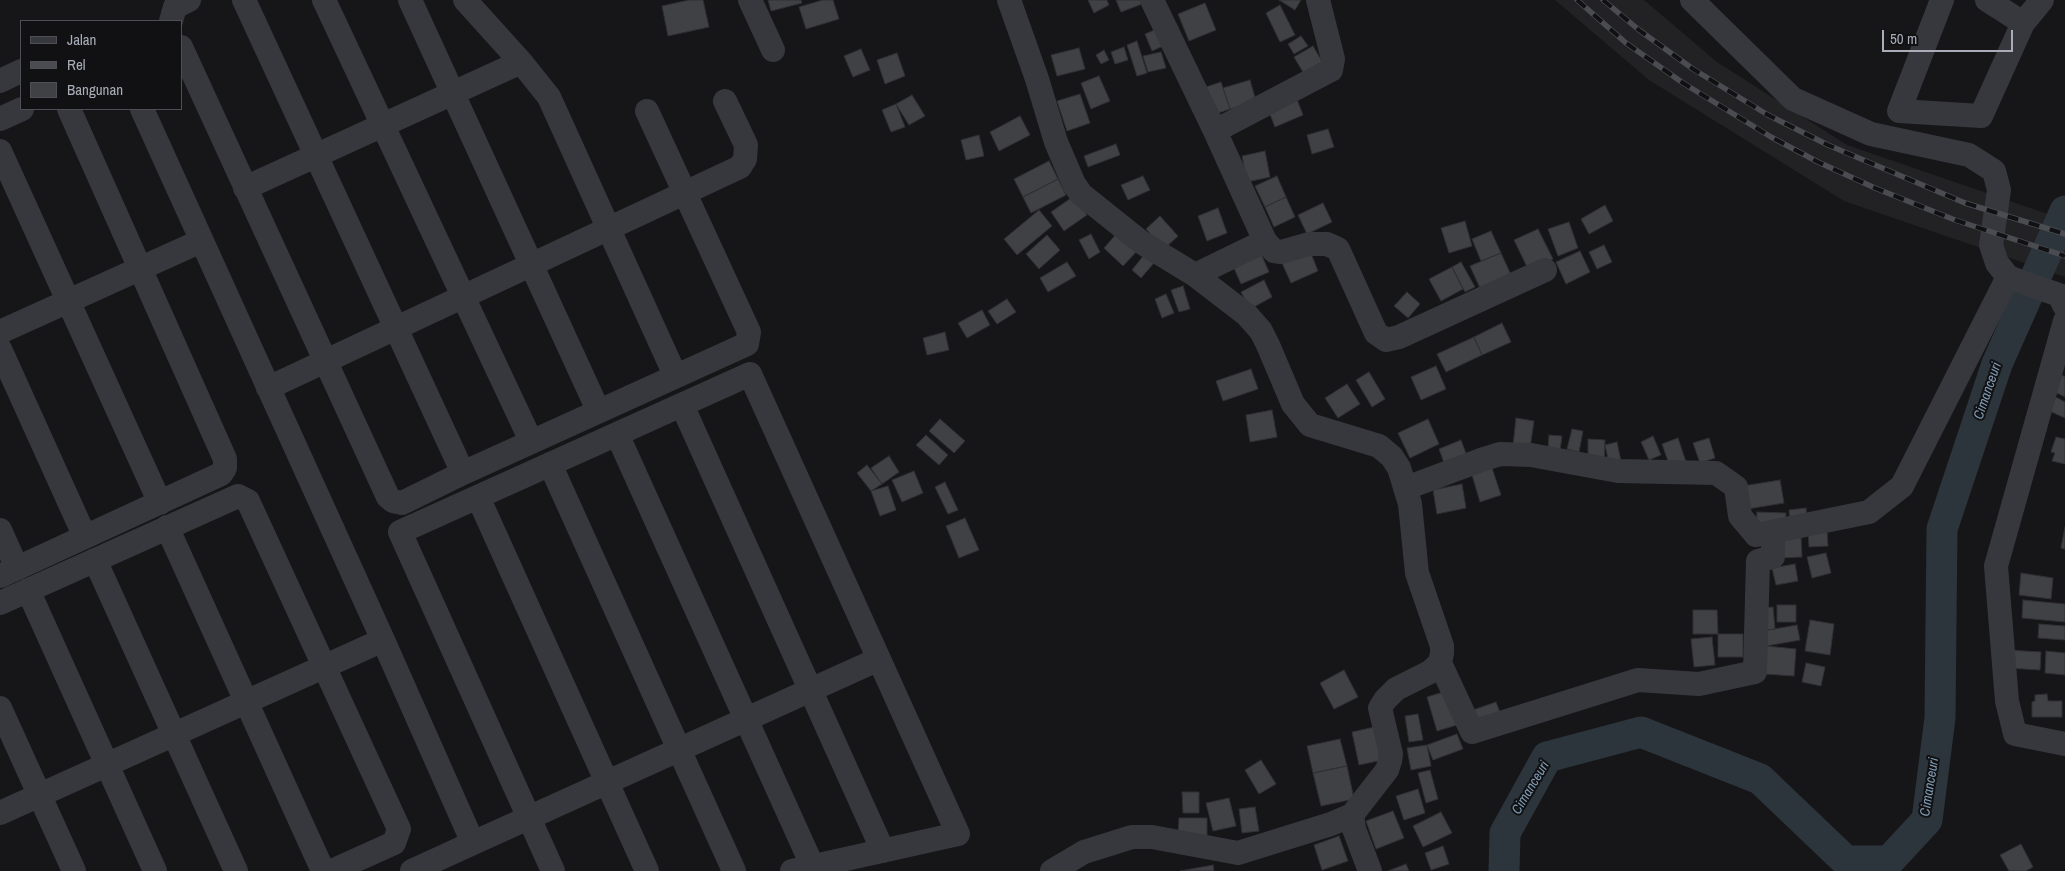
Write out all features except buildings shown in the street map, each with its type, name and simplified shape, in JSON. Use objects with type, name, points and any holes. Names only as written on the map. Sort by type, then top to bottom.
[{"type":"street","points":[[171,20],[175,7],[189,0]]},
{"type":"street","points":[[244,0],[463,473]]},
{"type":"street","points":[[324,0],[531,441]]},
{"type":"street","points":[[410,0],[598,410]]},
{"type":"street","points":[[465,0],[521,62],[549,97],[675,375]]},
{"type":"street","points":[[750,0],[773,50]]},
{"type":"street","points":[[1009,0],[1056,142],[1074,184],[1081,194],[1141,242],[1195,275],[1247,315],[1261,331],[1268,344],[1293,404],[1310,425],[1379,446],[1392,457],[1399,468],[1410,504],[1415,563],[1442,646],[1440,663],[1472,732],[1638,680],[1699,684],[1756,672],[1758,560],[1773,557],[1773,533]]},
{"type":"street","points":[[1152,0],[1216,131],[1266,241],[1274,251],[1281,252],[1309,244],[1327,244],[1338,248],[1376,333],[1386,340],[1399,337],[1545,270]]},
{"type":"street","points":[[1216,131],[1331,70],[1333,59],[1318,0]]},
{"type":"street","points":[[1692,0],[1793,99],[1871,134],[1969,155],[1994,171],[1999,190],[1990,245],[1997,263],[2008,278],[2062,301]]},
{"type":"street","points":[[1942,0],[1898,111],[1981,116],[2023,24],[2042,0]]},
{"type":"street","points":[[1987,0],[2023,24]]},
{"type":"street","points":[[182,49],[388,497],[392,502],[402,503],[598,410],[747,344],[749,332],[647,111]]},
{"type":"street","points":[[246,188],[521,62]]},
{"type":"street","points":[[0,81],[20,71]]},
{"type":"street","points":[[268,388],[740,168],[745,159],[746,145],[725,101]]},
{"type":"street","points":[[0,119],[20,110]]},
{"type":"street","points":[[0,530],[9,572],[160,504],[222,474],[225,468],[225,459],[69,110]]},
{"type":"street","points":[[142,110],[473,843]]},
{"type":"street","points":[[0,151],[160,504]]},
{"type":"street","points":[[0,332],[201,241]]},
{"type":"street","points":[[1195,275],[1266,241]]},
{"type":"street","points":[[1406,488],[1500,454],[1532,455],[1618,471],[1716,472],[1736,488],[1740,516],[1756,535],[1869,512],[1902,486],[2008,278]]},
{"type":"street","points":[[2065,321],[2059,364],[1996,566],[2007,701],[2015,734],[2065,744]]},
{"type":"street","points":[[0,349],[85,537]]},
{"type":"street","points":[[553,871],[400,532],[682,404],[750,374],[958,834],[802,868],[746,719],[617,434]]},
{"type":"street","points":[[682,404],[883,851]]},
{"type":"street","points":[[550,464],[734,871]]},
{"type":"street","points":[[0,603],[238,496],[248,502],[399,829],[394,843],[332,871]]},
{"type":"street","points":[[478,497],[648,871]]},
{"type":"street","points":[[168,527],[324,871]]},
{"type":"street","points":[[94,560],[236,871]]},
{"type":"street","points":[[28,590],[155,871]]},
{"type":"street","points":[[0,813],[383,640]]},
{"type":"street","points":[[412,871],[879,659]]},
{"type":"street","points":[[1052,871],[1084,852],[1132,837],[1152,837],[1236,862],[1352,815],[1387,770],[1390,761],[1391,754],[1380,708],[1396,689],[1430,672],[1440,663]]},
{"type":"street","points":[[0,708],[74,871]]},
{"type":"street","points":[[1352,815],[1354,829],[1370,871]]},
{"type":"shaded area","points":[[1555,0],[1644,0],[1717,62],[1847,145],[2065,220],[2065,277],[1844,201],[1649,80]]},
{"type":"waterway","name":"Cimanceuri","points":[[1504,871],[1505,833],[1547,757],[1641,732],[1760,779],[1846,861],[1889,861],[1927,820],[1940,718],[1942,529],[1997,364],[2065,211]]},
{"type":"railway","points":[[1577,0],[1626,43],[1683,83],[1771,137],[1818,162],[1875,188],[1955,220],[2065,256]]},
{"type":"railway","points":[[1603,0],[1639,30],[1693,69],[1768,115],[1828,145],[1965,203],[2065,234]]}]
